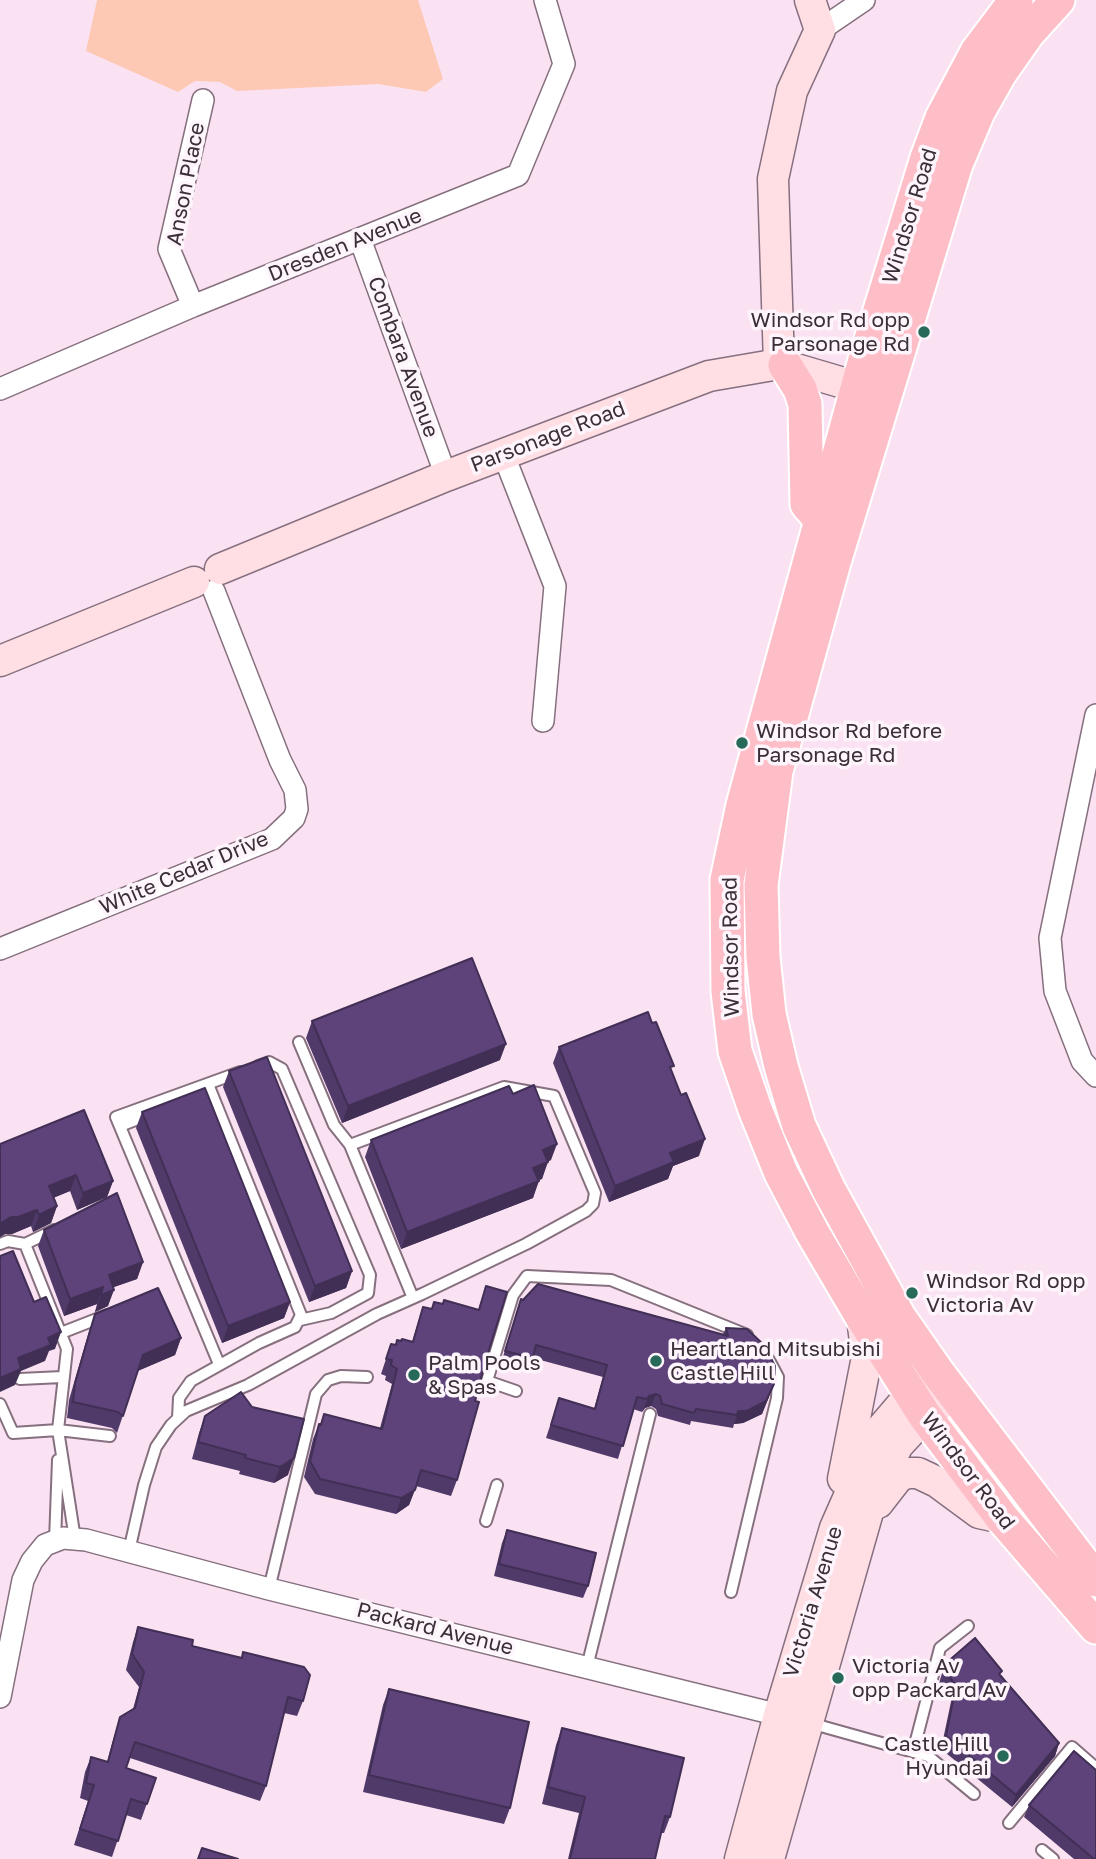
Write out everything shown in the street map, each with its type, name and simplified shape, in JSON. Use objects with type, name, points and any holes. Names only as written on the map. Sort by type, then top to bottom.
[{"type":"main road","name":"Windsor Road","points":[[1016,0],[977,52],[942,118],[927,158],[871,391],[834,562],[776,771],[761,885],[763,957],[769,1014],[781,1066],[799,1126],[829,1190],[899,1317],[945,1384],[1096,1580]]},
{"type":"main road","name":"Windsor Road","points":[[1058,0],[1028,33],[1000,73],[978,112],[822,521],[743,805],[727,880],[728,991],[735,1051],[755,1109],[781,1173],[812,1232],[918,1405],[1002,1518],[1096,1627]]},
{"type":"main road","points":[[782,364],[800,390],[805,404],[807,504],[822,521]]},
{"type":"street","name":"Dresden Avenue","points":[[1,386],[518,175],[564,64],[545,0]]},
{"type":"street","points":[[810,0],[820,30]]},
{"type":"street","points":[[782,364],[773,179],[792,91],[820,30],[864,0]]},
{"type":"street","name":"Anson Place","points":[[193,306],[169,249],[203,100]]},
{"type":"street","name":"Combara Avenue","points":[[360,239],[446,476]]},
{"type":"street","name":"Parsonage Road","points":[[0,661],[210,581],[446,476],[709,376],[782,364],[871,391]]},
{"type":"street","points":[[504,456],[555,586],[543,721]]},
{"type":"street","name":"White Cedar Drive","points":[[0,949],[272,839],[294,818],[297,809],[295,790],[210,581]]},
{"type":"street","points":[[1096,715],[1050,938],[1055,991],[1082,1062],[1096,1076]]},
{"type":"street","points":[[850,1526],[849,1445],[867,1357],[862,1317]]},
{"type":"street","name":"Victoria Avenue","points":[[740,1859],[793,1719],[850,1526],[874,1491],[918,1405],[945,1384]]},
{"type":"street","points":[[850,1526],[900,1476],[909,1473],[937,1482],[979,1513],[1002,1518]]},
{"type":"street","points":[[0,1697],[23,1580],[32,1561],[45,1545],[64,1539]]},
{"type":"street","name":"Packard Avenue","points":[[64,1539],[129,1552],[793,1719]]},
{"type":"street","name":"Victoria Avenue","points":[[769,1859],[793,1719]]},
{"type":"lane","points":[[299,1042],[334,1125],[350,1145],[413,1298]]},
{"type":"lane","points":[[219,1364],[116,1117],[209,1088],[270,1062],[282,1069],[370,1275],[368,1293],[331,1313],[300,1320]]},
{"type":"lane","points":[[129,1552],[144,1485],[156,1447],[186,1411],[248,1385],[377,1314],[526,1244],[586,1211],[593,1204],[595,1193],[554,1097],[505,1087],[350,1145]]},
{"type":"lane","points":[[178,1418],[177,1404],[186,1386],[219,1364],[295,1327],[300,1320],[299,1307],[209,1088]]},
{"type":"lane","points":[[0,1244],[8,1241],[25,1244],[59,1227]]},
{"type":"lane","points":[[25,1244],[67,1349],[58,1430],[64,1539]]},
{"type":"lane","points":[[0,1250],[10,1245],[22,1250],[64,1350],[58,1430],[64,1539]]},
{"type":"lane","points":[[516,1391],[487,1381],[513,1295],[527,1276],[611,1280],[744,1332],[763,1350],[778,1377],[777,1398],[731,1592]]},
{"type":"lane","points":[[61,1334],[124,1309]]},
{"type":"lane","points":[[269,1588],[316,1394],[328,1380],[341,1376],[367,1377]]},
{"type":"lane","points":[[20,1379],[62,1377]]},
{"type":"lane","points":[[0,1404],[13,1433],[58,1430],[110,1436]]},
{"type":"lane","points":[[587,1667],[650,1414]]},
{"type":"lane","points":[[486,1521],[496,1485]]},
{"type":"lane","points":[[913,1752],[940,1648],[968,1626]]},
{"type":"lane","points":[[793,1719],[928,1756],[974,1794]]},
{"type":"lane","points":[[1009,1823],[1072,1747],[1096,1768]]},
{"type":"lane","points":[[1042,1850],[1053,1859]]},
{"type":"shaded area","points":[[97,0],[418,0],[443,79],[426,92],[378,84],[237,91],[220,82],[195,81],[178,92],[86,51]]},
{"type":"building","points":[[472,958],[506,1044],[348,1106],[312,1021]]},
{"type":"building","points":[[648,1012],[652,1023],[656,1022],[674,1066],[670,1067],[681,1095],[686,1093],[705,1139],[670,1153],[674,1162],[615,1186],[559,1047]]},
{"type":"building","points":[[267,1057],[352,1271],[315,1286],[229,1071]]},
{"type":"building","points":[[534,1085],[557,1144],[543,1150],[548,1162],[533,1168],[539,1181],[407,1232],[371,1140],[509,1086],[513,1094]]},
{"type":"building","points":[[205,1088],[290,1302],[228,1326],[142,1112]]},
{"type":"building","points":[[84,1110],[113,1181],[83,1193],[76,1175],[49,1186],[57,1206],[39,1215],[37,1210],[11,1217],[0,1224],[0,1144]]},
{"type":"building","points":[[117,1193],[143,1262],[109,1275],[114,1290],[101,1295],[103,1287],[70,1299],[44,1230]]},
{"type":"building","points":[[13,1251],[34,1302],[46,1297],[61,1332],[48,1338],[51,1345],[18,1358],[21,1369],[0,1378],[0,1256]]},
{"type":"building","name":"Heartland Mitsubishi Castle Hill","points":[[538,1284],[728,1336],[726,1328],[747,1329],[764,1345],[775,1366],[774,1384],[766,1401],[747,1411],[738,1411],[737,1415],[696,1409],[694,1413],[662,1404],[660,1396],[656,1394],[647,1399],[637,1397],[623,1446],[551,1425],[559,1398],[595,1409],[607,1365],[536,1345],[533,1358],[505,1351],[521,1299]]},
{"type":"building","points":[[486,1286],[507,1292],[485,1363],[475,1401],[479,1402],[457,1480],[421,1470],[415,1490],[401,1498],[320,1479],[310,1461],[324,1414],[382,1429],[397,1369],[391,1365],[392,1360],[386,1359],[391,1344],[396,1345],[397,1340],[402,1339],[413,1342],[423,1307],[432,1309],[434,1302],[443,1304],[444,1300],[479,1310]]},
{"type":"building","points":[[158,1288],[181,1338],[143,1355],[123,1416],[118,1412],[73,1402],[75,1383],[95,1314]]},
{"type":"building","points":[[241,1392],[252,1407],[304,1419],[294,1458],[280,1467],[198,1442],[205,1416]]},
{"type":"building","points":[[507,1530],[596,1553],[588,1586],[499,1564]]},
{"type":"building","points":[[138,1627],[193,1640],[192,1646],[242,1658],[243,1652],[304,1667],[310,1675],[303,1701],[288,1697],[266,1786],[135,1742],[126,1768],[156,1778],[147,1804],[131,1799],[118,1841],[80,1829],[94,1785],[86,1783],[91,1757],[108,1762],[120,1717],[135,1708],[144,1672],[132,1654]]},
{"type":"building","points":[[975,1638],[1002,1671],[999,1674],[1059,1743],[1016,1795],[946,1736],[956,1685],[944,1671],[945,1664]]},
{"type":"building","points":[[389,1689],[529,1722],[510,1808],[369,1775]]},
{"type":"building","points":[[562,1728],[684,1758],[670,1817],[665,1816],[655,1859],[570,1859],[585,1797],[548,1787]]},
{"type":"building","points":[[1074,1751],[1096,1770],[1096,1859],[1029,1805]]},
{"type":"building","points":[[202,1848],[238,1859],[198,1859]]},
{"type":"place","name":"Windsor Rd opp Parsonage Rd","points":[[924,332]]},
{"type":"place","name":"Windsor Rd before Parsonage Rd","points":[[742,743]]},
{"type":"place","name":"Windsor Rd opp Victoria Av","points":[[912,1293]]},
{"type":"place","name":"Heartland Mitsubishi Castle Hill","points":[[656,1361]]},
{"type":"place","name":"Palm Pools & Spas","points":[[414,1375]]},
{"type":"place","name":"Victoria Av opp Packard Av","points":[[838,1678]]},
{"type":"place","name":"Castle Hill Hyundai","points":[[1003,1756]]}]
